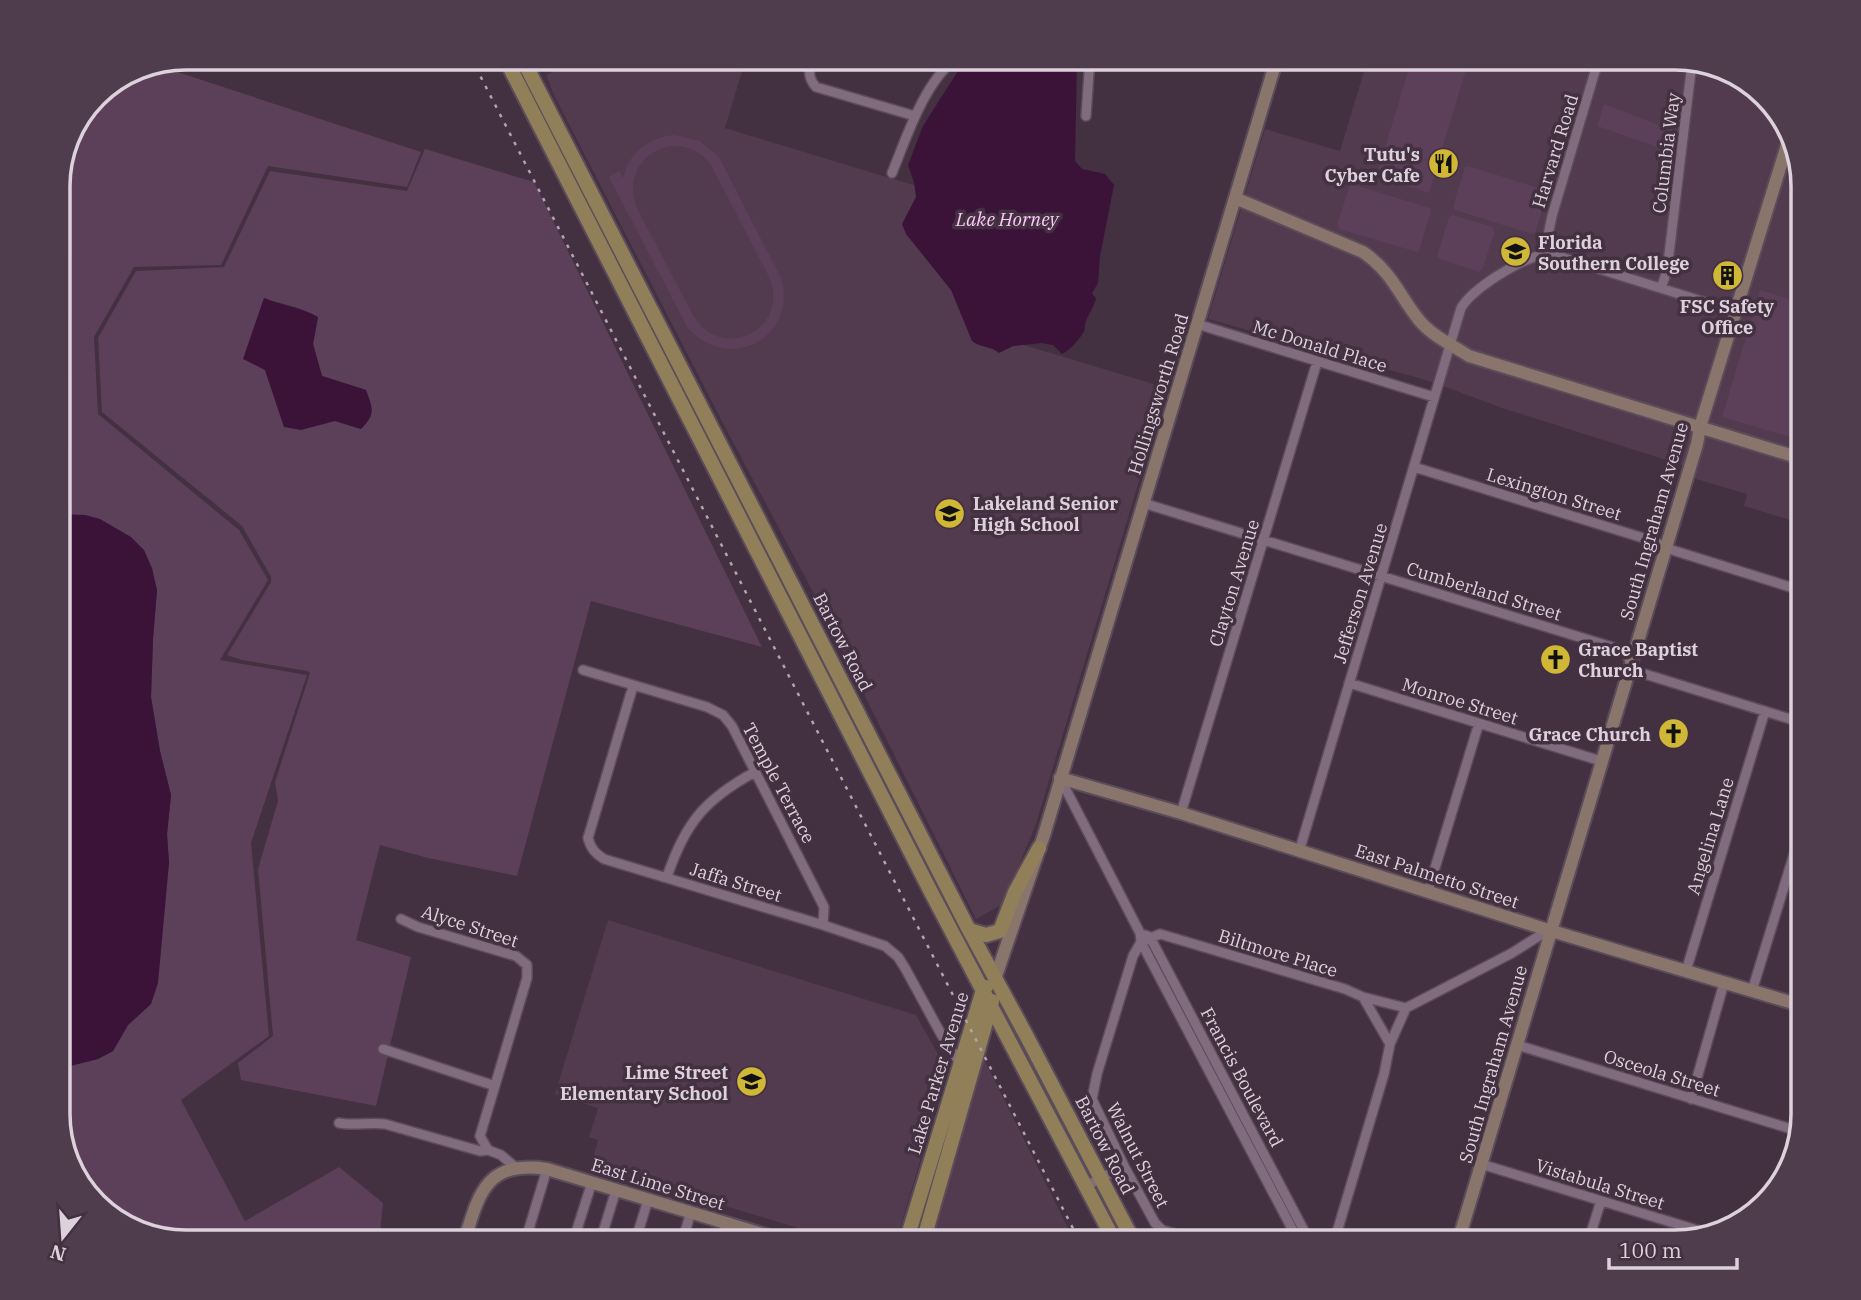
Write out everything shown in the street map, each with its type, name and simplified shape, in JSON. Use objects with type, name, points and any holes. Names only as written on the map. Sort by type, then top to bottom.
[{"type":"main road","name":"Bartow Road","points":[[511,70],[1128,1230]]},
{"type":"main road","name":"Bartow Road","points":[[528,70],[983,990],[1109,1230]]},
{"type":"main road","points":[[969,930],[986,935],[1000,931],[1015,892],[1039,848]]},
{"type":"main road","name":"Lake Parker Avenue","points":[[910,1230],[983,990],[995,979]]},
{"type":"main road","name":"Lake Parker Avenue","points":[[926,1230],[992,1004],[995,979]]},
{"type":"street","points":[[809,70],[810,81],[816,88],[915,116]]},
{"type":"street","points":[[892,173],[915,116],[944,70]]},
{"type":"street","points":[[1086,116],[1089,70]]},
{"type":"street","name":"Hollingsworth Road","points":[[995,979],[1039,848],[1273,70]]},
{"type":"street","name":"Harvard Road","points":[[1544,254],[1552,216],[1596,70]]},
{"type":"street","name":"Columbia Way","points":[[1661,288],[1667,271],[1691,71]]},
{"type":"street","name":"South Ingraham Avenue","points":[[1462,1230],[1700,427],[1785,151]]},
{"type":"street","points":[[1235,198],[1363,252],[1380,263],[1419,320],[1431,332],[1469,356],[1791,455]]},
{"type":"street","points":[[1544,254],[1737,312]]},
{"type":"street","name":"Jefferson Avenue","points":[[1299,852],[1461,308],[1474,292],[1525,261],[1544,254]]},
{"type":"street","name":"Mc Donald Place","points":[[1197,324],[1434,397]]},
{"type":"street","name":"Clayton Avenue","points":[[1181,814],[1317,362]]},
{"type":"street","name":"Lexington Street","points":[[1414,467],[1642,537],[1665,547],[1791,587]]},
{"type":"street","name":"Cumberland Street","points":[[1143,503],[1625,651],[1636,671],[1791,719]]},
{"type":"street","name":"Temple Terrace","points":[[583,670],[723,715],[732,726],[824,907],[824,925]]},
{"type":"street","name":"Monroe Street","points":[[1349,683],[1601,761]]},
{"type":"street","name":"Jaffa Street","points":[[633,686],[588,838],[590,847],[604,859],[885,946],[898,957],[970,1079]]},
{"type":"street","name":"Angelina Lane","points":[[1686,971],[1765,711]]},
{"type":"street","points":[[1428,891],[1479,723]]},
{"type":"street","points":[[667,877],[680,841],[699,812],[729,786],[755,772]]},
{"type":"street","name":"East Palmetto Street","points":[[1060,778],[1791,1002]]},
{"type":"street","name":"Francis Boulevard","points":[[1060,778],[1262,1160],[1303,1230]]},
{"type":"street","points":[[1752,991],[1791,864]]},
{"type":"street","name":"Alyce Street","points":[[401,919],[418,927],[516,956],[523,959],[527,965],[527,978],[495,1086]]},
{"type":"street","points":[[1338,1230],[1384,1074],[1390,1044],[1406,1008],[1512,953],[1550,929]]},
{"type":"street","name":"Biltmore Place","points":[[1144,937],[1160,934],[1406,1008]]},
{"type":"street","name":"Walnut Street","points":[[1144,937],[1133,956],[1092,1096],[1094,1106],[1124,1166],[1162,1230]]},
{"type":"street","points":[[1691,1099],[1724,983]]},
{"type":"street","points":[[1363,997],[1390,1044]]},
{"type":"street","name":"Osceola Street","points":[[1517,1045],[1790,1129]]},
{"type":"street","points":[[383,1049],[495,1086],[480,1136],[488,1150]]},
{"type":"street","points":[[339,1123],[351,1126],[385,1124],[501,1155],[515,1167],[501,1173],[486,1185],[479,1195],[468,1230]]},
{"type":"street","name":"Francis Boulevard","points":[[1262,1160],[1294,1230]]},
{"type":"street","name":"Vistabula Street","points":[[1481,1164],[1692,1228]]},
{"type":"street","points":[[1086,1186],[1124,1166]]},
{"type":"street","name":"East Lime Street","points":[[515,1167],[547,1169],[747,1230]]},
{"type":"street","points":[[529,1230],[547,1169]]},
{"type":"street","points":[[577,1230],[592,1182]]},
{"type":"street","points":[[604,1230],[616,1190]]},
{"type":"street","points":[[639,1230],[648,1200]]},
{"type":"street","points":[[1592,1230],[1601,1200]]},
{"type":"street","points":[[686,1230],[691,1212]]},
{"type":"street","points":[[724,1230],[726,1224]]},
{"type":"shaded area","name":"Lakeland Senior High School","points":[[556,70],[742,70],[725,128],[933,191],[1014,342],[1167,388],[1036,824],[1003,904],[976,919],[813,592],[728,433],[546,75]]},
{"type":"shaded area","name":"Florida Southern College","points":[[1364,70],[1675,70],[1712,76],[1751,99],[1779,135],[1789,163],[1791,520],[1744,506],[1747,494],[1696,479],[1682,465],[1502,408],[1429,381],[1208,319],[1265,129],[1340,151]]},
{"type":"shaded area","points":[[1408,70],[1466,70],[1429,193],[1376,177]]},
{"type":"shaded area","points":[[174,71],[421,152],[407,187],[268,166],[221,265],[134,267],[94,337],[98,414],[239,530],[268,580],[220,660],[307,675],[251,843],[269,1036],[181,1100],[245,1221],[339,1167],[383,1203],[380,1230],[186,1230],[156,1226],[135,1218],[110,1201],[86,1172],[76,1151],[70,1122],[70,1066],[98,1059],[113,1051],[128,1025],[151,1004],[169,863],[167,834],[171,795],[151,697],[157,590],[70,520],[70,178],[82,135],[94,115],[128,86],[149,76]]},
{"type":"shaded area","points":[[1604,104],[1672,130],[1665,150],[1597,126]]},
{"type":"shaded area","points":[[675,135],[700,141],[719,157],[782,280],[784,301],[779,319],[769,334],[755,344],[738,349],[721,348],[703,341],[687,327],[609,177],[619,171],[623,178],[635,153],[666,136]],"holes":[[[675,146],[697,152],[710,163],[769,277],[773,296],[770,312],[762,325],[750,334],[736,338],[720,337],[705,330],[693,315],[637,208],[633,187],[638,169],[650,155]]]},
{"type":"shaded area","points":[[425,149],[534,182],[762,647],[591,601],[517,876],[380,845],[356,940],[411,957],[390,1046],[381,1043],[378,1052],[388,1055],[376,1106],[241,1080],[238,1063],[273,1036],[258,869],[278,801],[275,782],[310,673],[227,655],[271,582],[271,577],[242,526],[102,412],[98,338],[136,271],[224,267],[270,171],[407,191]],"holes":[[[264,299],[298,308],[318,317],[313,344],[322,376],[366,390],[361,429],[335,421],[284,427],[265,370],[244,358]]]},
{"type":"shaded area","points":[[1465,167],[1545,190],[1547,195],[1536,231],[1532,234],[1455,210],[1453,206]]},
{"type":"shaded area","points":[[1352,184],[1430,208],[1419,251],[1339,229],[1337,225]]},
{"type":"shaded area","points":[[1453,215],[1493,227],[1495,231],[1479,272],[1437,256],[1449,217]]},
{"type":"shaded area","points":[[1760,290],[1791,299],[1791,437],[1722,417]]},
{"type":"shaded area","name":"Lime Street Elementary School","points":[[608,920],[916,1015],[947,1070],[900,1230],[805,1230],[591,1165],[598,1140],[589,1137],[598,1108],[555,1094]]},
{"type":"shaded area","points":[[982,1055],[1069,1230],[931,1230]]},
{"type":"water","name":"Lake Horney","points":[[1077,70],[1075,161],[1082,169],[1105,174],[1114,185],[1100,256],[1098,283],[1092,293],[1096,299],[1085,323],[1084,332],[1074,345],[1062,354],[1053,345],[1042,343],[1013,346],[999,353],[972,341],[951,290],[906,234],[902,224],[916,197],[908,165],[923,126],[958,71]]},
{"type":"water","points":[[264,298],[318,317],[313,344],[322,376],[366,390],[372,411],[361,429],[335,421],[301,430],[284,427],[265,370],[243,359]]},
{"type":"water","points":[[70,514],[100,519],[131,537],[144,550],[152,568],[157,590],[151,697],[171,795],[167,834],[169,863],[158,983],[151,1004],[128,1025],[113,1051],[98,1059],[70,1066]]},
{"type":"railway","points":[[477,70],[1074,1230]]},
{"type":"place","name":"Tutu's Cyber Cafe","points":[[1443,164]]},
{"type":"place","name":"Florida Southern College","points":[[1515,252]]},
{"type":"place","name":"FSC Safety Office","points":[[1727,275]]},
{"type":"place","name":"Lakeland Senior High School","points":[[950,513]]},
{"type":"place","name":"Grace Baptist Church","points":[[1555,659]]},
{"type":"place","name":"Grace Church","points":[[1674,734]]},
{"type":"place","name":"Lime Street Elementary School","points":[[751,1082]]}]
